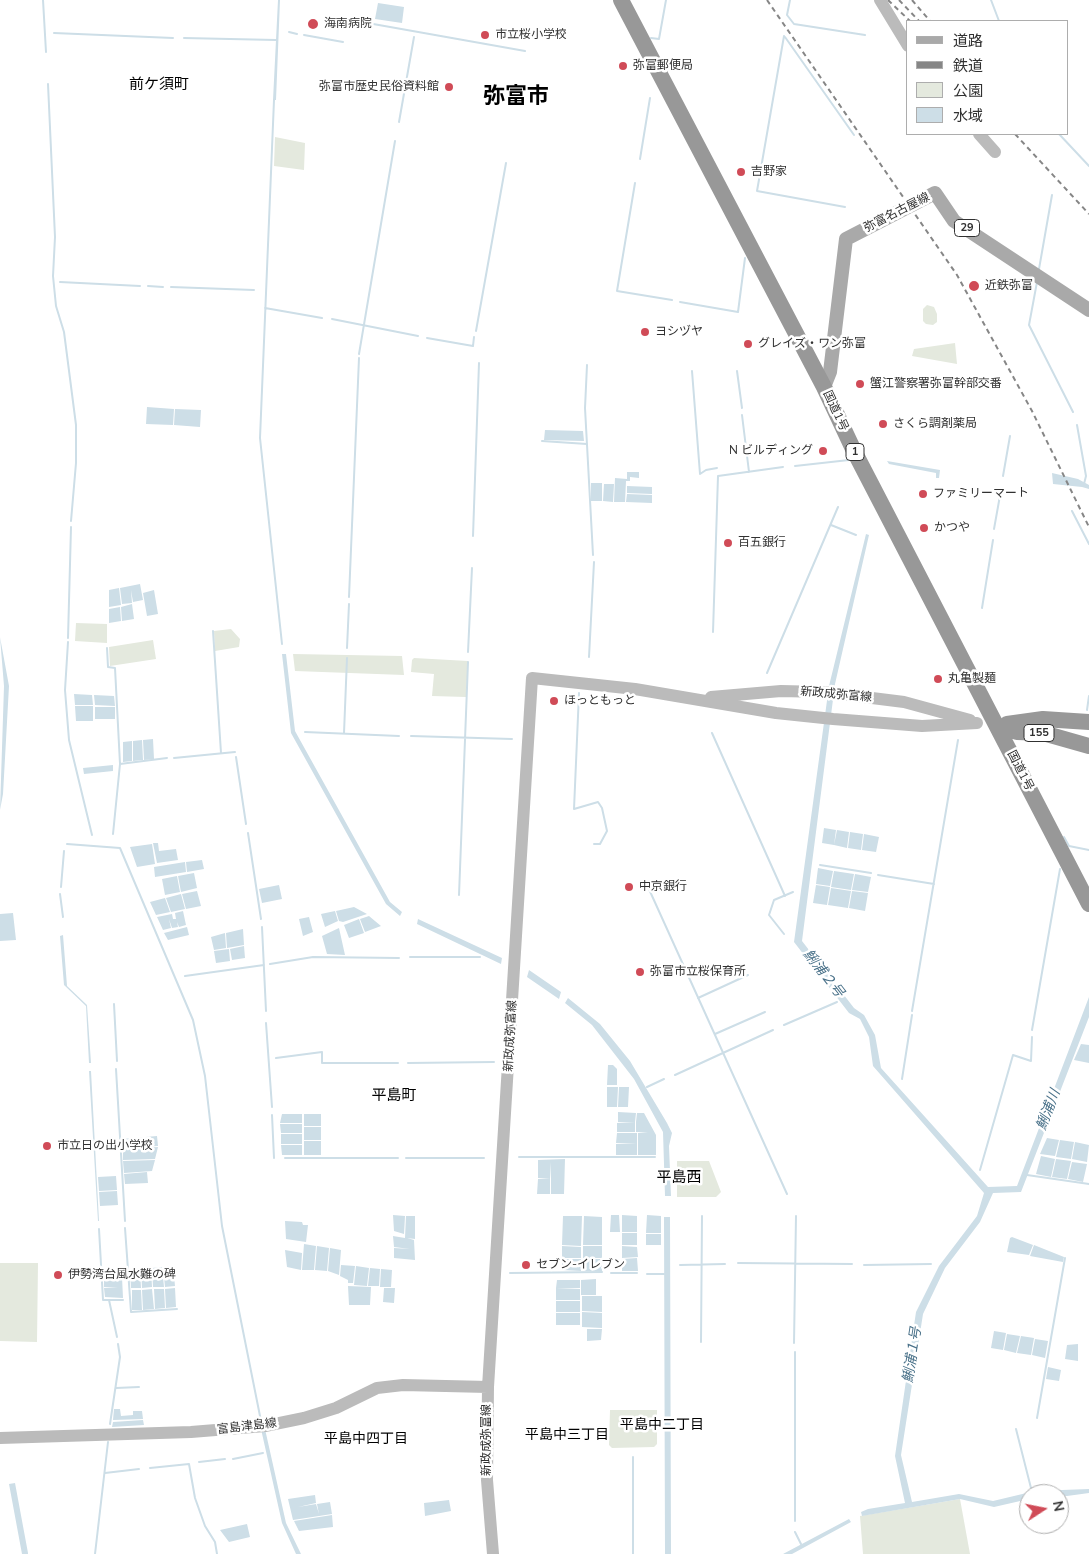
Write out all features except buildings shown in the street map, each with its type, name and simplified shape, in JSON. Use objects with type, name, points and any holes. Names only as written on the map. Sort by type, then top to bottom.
[{"type":"highway","name":"国道1号","points":[[621,0],[824,387],[854,451],[1089,904]]},
{"type":"highway","name":"155","points":[[997,725],[1043,719],[1089,722]]},
{"type":"highway","name":"155","points":[[997,725],[1018,732],[1051,735],[1085,746]]},
{"type":"main road","points":[[880,0],[906,43]]},
{"type":"main road","points":[[980,135],[995,152]]},
{"type":"main road","name":"弥富名古屋線","points":[[824,387],[830,372],[846,239],[935,194],[954,221],[1089,310]]},
{"type":"main road","name":"新政成弥富線","points":[[493,1554],[487,1480],[488,1387],[532,678],[635,689],[776,713],[828,719],[922,726],[977,722]]},
{"type":"main road","name":"新政成弥富線","points":[[692,699],[781,691],[831,693],[904,702],[977,722],[997,725]]},
{"type":"main road","name":"富島津島線","points":[[0,1438],[191,1432],[262,1426],[304,1418],[336,1408],[376,1388],[403,1385],[488,1387]]},
{"type":"green space","points":[[275,137],[305,143],[304,170],[274,166]]},
{"type":"green space","points":[[927,305],[934,307],[937,314],[937,322],[933,325],[926,324],[923,321],[923,309]]},
{"type":"green space","points":[[955,343],[957,364],[912,356],[914,349]]},
{"type":"green space","points":[[76,623],[107,624],[107,643],[75,641]]},
{"type":"green space","points":[[231,629],[240,639],[239,647],[215,651],[214,631]]},
{"type":"green space","points":[[153,640],[156,659],[110,666],[109,647]]},
{"type":"green space","points":[[293,654],[402,656],[404,675],[295,671]]},
{"type":"green space","points":[[414,658],[468,661],[466,697],[432,696],[434,674],[411,672],[412,660]]},
{"type":"green space","points":[[677,1161],[709,1161],[721,1192],[716,1197],[677,1197]]},
{"type":"green space","points":[[0,1263],[38,1263],[37,1342],[0,1341]]},
{"type":"green space","points":[[610,1410],[657,1410],[657,1444],[654,1447],[612,1448],[609,1445]]},
{"type":"green space","points":[[960,1499],[970,1554],[863,1554],[860,1516]]},
{"type":"water","points":[[278,0],[280,0],[276,100],[273,100]]},
{"type":"water","points":[[378,3],[404,7],[402,23],[375,19]]},
{"type":"water","points":[[147,407],[174,409],[173,425],[146,424]]},
{"type":"water","points":[[175,409],[201,410],[200,427],[174,425]]},
{"type":"water","points":[[545,430],[583,431],[584,441],[544,440]]},
{"type":"water","points":[[887,461],[940,470],[939,478],[936,478],[936,473],[889,464]]},
{"type":"water","points":[[627,472],[639,472],[639,478],[630,477],[630,481],[626,481],[625,502],[614,502],[615,478],[627,479]]},
{"type":"water","points":[[1052,473],[1078,479],[1089,485],[1089,489],[1053,484]]},
{"type":"water","points":[[591,483],[602,483],[602,501],[591,501]]},
{"type":"water","points":[[604,484],[614,484],[613,502],[603,501]]},
{"type":"water","points":[[627,486],[652,487],[652,494],[627,493]]},
{"type":"water","points":[[627,494],[652,495],[652,503],[626,502]]},
{"type":"water","points":[[866,534],[869,535],[835,684],[802,941],[854,1008],[864,1015],[875,1035],[881,1068],[988,1187],[1017,1186],[1089,997],[1089,1017],[1021,1192],[993,1193],[980,1222],[945,1268],[923,1314],[901,1455],[912,1502],[959,1494],[993,1501],[1019,1495],[1019,1501],[994,1507],[960,1499],[862,1516],[861,1512],[868,1509],[905,1503],[895,1456],[916,1312],[939,1266],[977,1216],[984,1193],[873,1066],[869,1037],[860,1019],[849,1013],[794,942],[829,686]]},
{"type":"water","points":[[140,584],[143,600],[133,602],[131,590],[132,603],[122,604],[120,588]]},
{"type":"water","points":[[119,588],[121,605],[109,607],[109,590]]},
{"type":"water","points":[[154,590],[158,614],[147,616],[143,593]]},
{"type":"water","points":[[132,604],[134,619],[122,621],[121,607]]},
{"type":"water","points":[[120,607],[121,621],[109,623],[109,609]]},
{"type":"water","points":[[0,637],[9,686],[3,794],[0,810],[4,686]]},
{"type":"water","points":[[282,654],[286,654],[295,731],[390,902],[402,912],[400,916],[386,904],[291,733]]},
{"type":"water","points":[[74,694],[92,695],[93,705],[75,705]]},
{"type":"water","points":[[94,695],[114,696],[115,706],[95,705]]},
{"type":"water","points":[[75,706],[93,706],[93,721],[76,721]]},
{"type":"water","points":[[95,707],[115,707],[115,719],[95,719]]},
{"type":"water","points":[[153,739],[154,759],[144,760],[143,740]]},
{"type":"water","points":[[142,740],[143,760],[133,761],[133,741]]},
{"type":"water","points":[[132,741],[132,761],[123,762],[123,742]]},
{"type":"water","points":[[113,765],[113,771],[84,774],[83,768]]},
{"type":"water","points":[[824,828],[836,830],[834,845],[822,843]]},
{"type":"water","points":[[837,830],[849,832],[847,848],[834,845]]},
{"type":"water","points":[[850,832],[863,834],[861,850],[848,848]]},
{"type":"water","points":[[864,834],[879,837],[876,852],[862,850]]},
{"type":"water","points":[[153,843],[158,843],[159,851],[176,849],[178,860],[157,863]]},
{"type":"water","points":[[152,844],[155,864],[137,867],[130,847]]},
{"type":"water","points":[[202,860],[204,869],[187,872],[186,862]]},
{"type":"water","points":[[185,862],[186,872],[155,877],[154,867]]},
{"type":"water","points":[[818,868],[833,871],[830,886],[816,884]]},
{"type":"water","points":[[834,871],[854,874],[851,890],[831,887]]},
{"type":"water","points":[[194,873],[197,888],[181,892],[178,876]]},
{"type":"water","points":[[855,874],[871,877],[868,892],[852,890]]},
{"type":"water","points":[[177,876],[180,892],[165,895],[162,879]]},
{"type":"water","points":[[279,885],[282,899],[262,903],[259,889]]},
{"type":"water","points":[[816,885],[830,887],[827,905],[813,903]]},
{"type":"water","points":[[831,888],[851,891],[848,908],[828,905]]},
{"type":"water","points":[[197,891],[201,906],[186,909],[182,894]]},
{"type":"water","points":[[852,891],[868,893],[865,911],[849,908]]},
{"type":"water","points":[[181,894],[185,909],[171,912],[166,898]]},
{"type":"water","points":[[165,898],[170,912],[156,915],[150,902]]},
{"type":"water","points":[[354,907],[367,914],[343,922],[339,921],[336,911]]},
{"type":"water","points":[[183,911],[186,925],[179,927],[177,922],[178,927],[172,928],[169,919],[171,928],[163,930],[157,917],[172,914],[173,919],[176,919],[175,913]]},
{"type":"water","points":[[335,911],[338,921],[325,927],[321,914]]},
{"type":"water","points":[[13,913],[16,940],[0,941],[0,914]]},
{"type":"water","points":[[369,916],[381,926],[365,932],[360,919]]},
{"type":"water","points":[[309,917],[313,932],[303,936],[299,919]]},
{"type":"water","points":[[359,919],[364,933],[349,938],[344,925]]},
{"type":"water","points":[[418,919],[502,958],[501,964],[417,924]]},
{"type":"water","points":[[187,927],[189,935],[168,940],[164,933]]},
{"type":"water","points":[[339,928],[345,955],[327,954],[322,936]]},
{"type":"water","points":[[243,929],[244,945],[227,948],[226,933]]},
{"type":"water","points":[[225,933],[226,948],[214,950],[211,937]]},
{"type":"water","points":[[63,935],[67,986],[87,1005],[91,1063],[89,1063],[86,1006],[64,985],[60,936]]},
{"type":"water","points":[[244,946],[245,958],[232,960],[230,949]]},
{"type":"water","points":[[229,949],[230,961],[216,963],[214,951]]},
{"type":"water","points":[[529,970],[561,992],[559,999],[527,977]]},
{"type":"water","points":[[568,998],[600,1024],[630,1061],[667,1123],[672,1133],[669,1146],[671,1196],[665,1196],[663,1132],[634,1079],[592,1025],[565,1003]]},
{"type":"water","points":[[1081,1044],[1089,1045],[1089,1063],[1074,1060]]},
{"type":"water","points":[[608,1065],[613,1065],[617,1069],[617,1085],[607,1085]]},
{"type":"water","points":[[89,1071],[91,1071],[99,1221],[98,1221]]},
{"type":"water","points":[[607,1087],[618,1087],[617,1107],[607,1107]]},
{"type":"water","points":[[619,1087],[629,1087],[628,1107],[618,1107]]},
{"type":"water","points":[[618,1112],[636,1113],[635,1122],[618,1122]]},
{"type":"water","points":[[637,1113],[644,1113],[656,1135],[656,1155],[638,1155],[638,1133],[648,1132],[636,1132]]},
{"type":"water","points":[[282,1114],[302,1114],[302,1123],[280,1123]]},
{"type":"water","points":[[304,1114],[321,1114],[321,1126],[304,1126]]},
{"type":"water","points":[[635,1122],[635,1132],[617,1132],[617,1123]]},
{"type":"water","points":[[280,1124],[302,1124],[302,1133],[281,1133]]},
{"type":"water","points":[[304,1127],[321,1127],[321,1140],[304,1140]]},
{"type":"water","points":[[617,1133],[637,1133],[637,1144],[616,1143]]},
{"type":"water","points":[[281,1134],[302,1134],[302,1144],[281,1144]]},
{"type":"water","points":[[157,1136],[158,1146],[122,1148],[122,1139]]},
{"type":"water","points":[[1047,1138],[1059,1140],[1055,1156],[1040,1154]]},
{"type":"water","points":[[1060,1140],[1074,1142],[1071,1159],[1056,1157]]},
{"type":"water","points":[[304,1141],[321,1141],[321,1155],[304,1155]]},
{"type":"water","points":[[1075,1142],[1089,1145],[1087,1162],[1072,1159]]},
{"type":"water","points":[[616,1144],[637,1144],[637,1155],[616,1155]]},
{"type":"water","points":[[281,1145],[302,1145],[302,1155],[282,1155]]},
{"type":"water","points":[[158,1147],[155,1159],[123,1160],[123,1149]]},
{"type":"water","points":[[1041,1156],[1055,1159],[1051,1177],[1036,1174]]},
{"type":"water","points":[[565,1159],[564,1194],[551,1194],[551,1162],[550,1179],[538,1178],[538,1160]]},
{"type":"water","points":[[1056,1159],[1071,1161],[1067,1179],[1052,1177]]},
{"type":"water","points":[[155,1160],[152,1171],[124,1173],[123,1161]]},
{"type":"water","points":[[1072,1162],[1087,1164],[1083,1182],[1068,1179]]},
{"type":"water","points":[[147,1172],[148,1183],[125,1184],[124,1174]]},
{"type":"water","points":[[116,1176],[117,1190],[99,1191],[98,1177]]},
{"type":"water","points":[[538,1179],[550,1179],[550,1194],[537,1194]]},
{"type":"water","points":[[117,1191],[118,1205],[100,1206],[99,1192]]},
{"type":"water","points":[[393,1215],[405,1216],[404,1234],[394,1231]]},
{"type":"water","points":[[611,1215],[619,1215],[620,1232],[610,1232]]},
{"type":"water","points":[[622,1215],[637,1216],[637,1232],[622,1232]]},
{"type":"water","points":[[647,1215],[661,1216],[661,1233],[646,1233]]},
{"type":"water","points":[[406,1216],[415,1216],[415,1239],[407,1238],[414,1240],[415,1260],[394,1258],[394,1248],[410,1249],[394,1247],[393,1236],[405,1238]]},
{"type":"water","points":[[563,1216],[582,1216],[581,1246],[562,1245]]},
{"type":"water","points":[[584,1216],[602,1217],[602,1245],[583,1245]]},
{"type":"water","points":[[664,1217],[670,1217],[671,1554],[665,1554]]},
{"type":"water","points":[[285,1221],[302,1222],[303,1225],[308,1225],[306,1242],[286,1239]]},
{"type":"water","points":[[622,1233],[637,1233],[637,1245],[622,1245]]},
{"type":"water","points":[[646,1234],[661,1234],[661,1245],[646,1245]]},
{"type":"water","points":[[1012,1237],[1033,1245],[1029,1255],[1007,1252],[1010,1238]]},
{"type":"water","points":[[304,1244],[316,1246],[314,1270],[302,1270]]},
{"type":"water","points":[[1034,1245],[1064,1257],[1063,1262],[1030,1256]]},
{"type":"water","points":[[317,1246],[329,1248],[327,1271],[315,1270]]},
{"type":"water","points":[[562,1246],[581,1247],[581,1258],[562,1258]]},
{"type":"water","points":[[583,1246],[602,1246],[602,1258],[583,1258]]},
{"type":"water","points":[[622,1246],[637,1247],[638,1257],[622,1258]]},
{"type":"water","points":[[330,1248],[341,1250],[339,1275],[328,1271]]},
{"type":"water","points":[[285,1250],[302,1253],[301,1270],[287,1267]]},
{"type":"water","points":[[637,1258],[638,1271],[622,1271],[622,1259]]},
{"type":"water","points":[[562,1259],[581,1259],[581,1271],[562,1270]]},
{"type":"water","points":[[583,1259],[602,1259],[602,1271],[583,1271]]},
{"type":"water","points":[[341,1265],[355,1266],[353,1283],[348,1283],[348,1280],[340,1276]]},
{"type":"water","points":[[173,1266],[175,1286],[165,1287],[163,1267]]},
{"type":"water","points":[[356,1266],[369,1268],[367,1286],[354,1285]]},
{"type":"water","points":[[162,1267],[164,1287],[153,1287],[152,1268]]},
{"type":"water","points":[[151,1268],[152,1287],[142,1288],[141,1269]]},
{"type":"water","points":[[370,1268],[380,1269],[379,1286],[368,1286]]},
{"type":"water","points":[[130,1269],[140,1269],[141,1288],[131,1288]]},
{"type":"water","points":[[381,1269],[392,1270],[391,1287],[380,1287]]},
{"type":"water","points":[[122,1277],[123,1298],[105,1297],[104,1288],[118,1287],[104,1287],[104,1278]]},
{"type":"water","points":[[596,1279],[596,1295],[581,1295],[581,1280]]},
{"type":"water","points":[[557,1280],[580,1280],[580,1288],[556,1288]]},
{"type":"water","points":[[348,1286],[371,1287],[370,1305],[349,1305]]},
{"type":"water","points":[[175,1288],[176,1307],[166,1308],[165,1289]]},
{"type":"water","points":[[384,1288],[395,1288],[394,1303],[383,1302]]},
{"type":"water","points":[[556,1288],[580,1289],[580,1300],[556,1300]]},
{"type":"water","points":[[152,1289],[154,1309],[143,1310],[142,1290]]},
{"type":"water","points":[[154,1289],[164,1289],[165,1308],[155,1309]]},
{"type":"water","points":[[132,1290],[141,1290],[142,1310],[132,1310]]},
{"type":"water","points":[[582,1296],[602,1296],[602,1312],[582,1311]]},
{"type":"water","points":[[556,1301],[580,1301],[580,1312],[556,1312]]},
{"type":"water","points":[[582,1312],[602,1313],[602,1328],[582,1327]]},
{"type":"water","points":[[556,1313],[580,1313],[580,1325],[556,1325]]},
{"type":"water","points":[[587,1329],[602,1329],[601,1340],[587,1341]]},
{"type":"water","points":[[994,1331],[1006,1333],[1003,1350],[991,1348]]},
{"type":"water","points":[[1007,1334],[1020,1336],[1016,1353],[1004,1350]]},
{"type":"water","points":[[1021,1336],[1034,1338],[1031,1355],[1017,1353]]},
{"type":"water","points":[[1035,1339],[1048,1341],[1045,1358],[1032,1355]]},
{"type":"water","points":[[1078,1344],[1078,1361],[1065,1359],[1067,1345]]},
{"type":"water","points":[[1048,1367],[1061,1370],[1059,1381],[1046,1379]]},
{"type":"water","points":[[114,1409],[120,1409],[121,1416],[133,1415],[133,1411],[142,1411],[143,1419],[113,1420]]},
{"type":"water","points":[[143,1420],[144,1425],[112,1427],[113,1422]]},
{"type":"water","points":[[261,1429],[265,1429],[286,1523],[301,1554],[296,1554],[282,1523]]},
{"type":"water","points":[[15,1483],[28,1554],[22,1554],[9,1484]]},
{"type":"water","points":[[1089,1489],[1089,1493],[1069,1496],[1069,1490]]},
{"type":"water","points":[[315,1495],[316,1503],[298,1507],[316,1504],[319,1514],[317,1504],[330,1502],[332,1514],[293,1520],[288,1499]]},
{"type":"water","points":[[449,1500],[451,1511],[425,1516],[424,1503]]},
{"type":"water","points":[[332,1515],[333,1527],[299,1531],[294,1521]]},
{"type":"water","points":[[849,1519],[851,1522],[792,1554],[783,1554]]},
{"type":"water","points":[[247,1524],[250,1537],[229,1542],[220,1530]]},
{"type":"waterway","points":[[43,0],[46,52]]},
{"type":"waterway","points":[[651,38],[659,39],[666,0]]},
{"type":"waterway","points":[[790,0],[787,15],[794,24],[865,35]]},
{"type":"waterway","points":[[991,0],[999,20]]},
{"type":"waterway","points":[[362,22],[525,51]]},
{"type":"waterway","points":[[289,32],[297,34]]},
{"type":"waterway","points":[[54,33],[173,38]]},
{"type":"waterway","points":[[304,35],[343,42]]},
{"type":"waterway","points":[[784,36],[757,191],[845,207]]},
{"type":"waterway","points":[[399,122],[414,37]]},
{"type":"waterway","points":[[785,37],[854,135]]},
{"type":"waterway","points":[[184,38],[276,40]]},
{"type":"waterway","points":[[48,84],[55,237],[53,276],[56,306],[64,332],[76,425],[76,463],[71,521]]},
{"type":"waterway","points":[[640,159],[650,98]]},
{"type":"waterway","points":[[274,100],[260,438],[282,644]]},
{"type":"waterway","points":[[1060,135],[1089,166]]},
{"type":"waterway","points":[[359,354],[395,141]]},
{"type":"waterway","points":[[476,331],[506,163]]},
{"type":"waterway","points":[[635,183],[617,291],[672,300]]},
{"type":"waterway","points":[[1039,269],[1052,195]]},
{"type":"waterway","points":[[680,302],[738,312],[745,258]]},
{"type":"waterway","points":[[60,282],[140,286]]},
{"type":"waterway","points":[[1037,282],[1029,325],[1073,412]]},
{"type":"waterway","points":[[148,286],[163,287]]},
{"type":"waterway","points":[[171,287],[254,290]]},
{"type":"waterway","points":[[265,308],[322,318]]},
{"type":"waterway","points":[[332,319],[418,336]]},
{"type":"waterway","points":[[427,338],[473,346],[474,337]]},
{"type":"waterway","points":[[349,597],[359,358]]},
{"type":"waterway","points":[[473,536],[479,363]]},
{"type":"waterway","points":[[587,365],[585,408],[593,555]]},
{"type":"waterway","points":[[692,371],[700,474],[706,470],[717,468]]},
{"type":"waterway","points":[[737,371],[742,408]]},
{"type":"waterway","points":[[742,415],[749,472]]},
{"type":"waterway","points":[[1077,425],[1086,476],[1084,484]]},
{"type":"waterway","points":[[1003,476],[1010,436]]},
{"type":"waterway","points":[[542,441],[587,444]]},
{"type":"waterway","points":[[795,466],[849,460]]},
{"type":"waterway","points":[[713,632],[718,476],[783,467]]},
{"type":"waterway","points":[[994,529],[1001,490]]},
{"type":"waterway","points":[[767,673],[838,507]]},
{"type":"waterway","points":[[1072,511],[1089,544]]},
{"type":"waterway","points":[[831,525],[856,535]]},
{"type":"waterway","points":[[68,638],[71,527]]},
{"type":"waterway","points":[[982,608],[993,540]]},
{"type":"waterway","points":[[589,657],[594,562]]},
{"type":"waterway","points":[[468,652],[472,568]]},
{"type":"waterway","points":[[347,648],[349,604]]},
{"type":"waterway","points":[[213,631],[221,753]]},
{"type":"waterway","points":[[68,642],[65,690],[69,740],[92,835]]},
{"type":"waterway","points":[[107,648],[108,667],[115,668],[120,764],[113,834]]},
{"type":"waterway","points":[[344,733],[347,658]]},
{"type":"waterway","points":[[459,895],[468,662]]},
{"type":"waterway","points":[[579,693],[574,809],[598,802],[602,808],[607,831],[600,844],[594,844]]},
{"type":"waterway","points":[[1087,710],[1089,696]]},
{"type":"waterway","points":[[305,732],[399,736]]},
{"type":"waterway","points":[[712,733],[785,896]]},
{"type":"waterway","points":[[411,736],[512,739]]},
{"type":"waterway","points":[[912,1011],[958,740]]},
{"type":"waterway","points":[[174,758],[235,752]]},
{"type":"waterway","points":[[236,757],[246,824]]},
{"type":"waterway","points":[[120,764],[167,758]]},
{"type":"waterway","points":[[248,833],[261,919]]},
{"type":"waterway","points":[[1064,837],[1069,846],[1089,850]]},
{"type":"waterway","points":[[67,844],[120,848],[193,1020],[205,1076],[222,1226],[261,1421]]},
{"type":"waterway","points":[[61,887],[64,851]]},
{"type":"waterway","points":[[820,865],[871,873]]},
{"type":"waterway","points":[[1032,1030],[1060,869]]},
{"type":"waterway","points":[[878,875],[934,884]]},
{"type":"waterway","points":[[648,887],[787,1194]]},
{"type":"waterway","points":[[784,934],[769,915],[774,900],[793,892]]},
{"type":"waterway","points":[[60,894],[63,917]]},
{"type":"waterway","points":[[262,927],[266,1011]]},
{"type":"waterway","points":[[270,964],[313,957],[399,958]]},
{"type":"waterway","points":[[410,957],[480,957]]},
{"type":"waterway","points":[[185,976],[264,965]]},
{"type":"waterway","points":[[698,998],[748,975]]},
{"type":"waterway","name":"鯏浦２号","points":[[784,1025],[837,1002]]},
{"type":"waterway","points":[[114,1004],[117,1061]]},
{"type":"waterway","points":[[715,1034],[765,1012]]},
{"type":"waterway","points":[[902,1079],[912,1015]]},
{"type":"waterway","points":[[266,1023],[272,1107]]},
{"type":"waterway","points":[[675,1075],[773,1030]]},
{"type":"waterway","points":[[980,1170],[1013,1055],[1031,1061],[1032,1037]]},
{"type":"waterway","points":[[276,1058],[322,1052],[322,1063],[398,1063]]},
{"type":"waterway","points":[[408,1063],[494,1062]]},
{"type":"waterway","points":[[116,1069],[125,1221]]},
{"type":"waterway","points":[[647,1087],[664,1079]]},
{"type":"waterway","points":[[272,1115],[274,1158]]},
{"type":"waterway","points":[[519,1157],[655,1157]]},
{"type":"waterway","points":[[285,1158],[398,1158]]},
{"type":"waterway","points":[[406,1158],[484,1158]]},
{"type":"waterway","points":[[1027,1175],[1089,1184]]},
{"type":"waterway","points":[[701,1342],[702,1216]]},
{"type":"waterway","points":[[794,1343],[796,1216]]},
{"type":"waterway","points":[[125,1228],[131,1312],[177,1309]]},
{"type":"waterway","points":[[99,1229],[103,1300],[123,1300]]},
{"type":"waterway","points":[[1037,1418],[1065,1258]]},
{"type":"waterway","points":[[738,1263],[852,1264]]},
{"type":"waterway","points":[[680,1265],[725,1264]]},
{"type":"waterway","points":[[864,1265],[931,1264]]},
{"type":"waterway","points":[[510,1273],[602,1272]]},
{"type":"waterway","points":[[611,1273],[637,1273]]},
{"type":"waterway","points":[[647,1274],[664,1274]]},
{"type":"waterway","points":[[109,1300],[117,1337]]},
{"type":"waterway","points":[[110,1424],[120,1357],[118,1344]]},
{"type":"waterway","points":[[795,1352],[795,1521]]},
{"type":"waterway","points":[[116,1388],[139,1387]]},
{"type":"waterway","points":[[1016,1429],[1030,1484]]},
{"type":"waterway","points":[[95,1554],[108,1442]]},
{"type":"waterway","points":[[233,1459],[263,1453]]},
{"type":"waterway","points":[[633,1457],[633,1554]]},
{"type":"waterway","points":[[199,1462],[225,1459]]},
{"type":"waterway","points":[[150,1468],[189,1464],[195,1498],[205,1526],[215,1542],[217,1554]]},
{"type":"waterway","points":[[105,1473],[139,1469]]},
{"type":"waterway","points":[[795,1532],[801,1544]]},
{"type":"railway","points":[[767,0],[957,275],[1032,411],[1089,527]]},
{"type":"railway","points":[[888,0],[909,20]]},
{"type":"railway","points":[[899,0],[918,20]]},
{"type":"railway","points":[[912,0],[929,20]]},
{"type":"railway","points":[[1016,135],[1089,214]]},
{"type":"place","name":"海南病院","points":[[313,24]]},
{"type":"place","name":"市立桜小学校","points":[[485,35]]},
{"type":"place","name":"弥富郵便局","points":[[623,66]]},
{"type":"place","name":"弥富市歴史民俗資料館","points":[[449,87]]},
{"type":"place","name":"吉野家","points":[[741,172]]},
{"type":"place","name":"近鉄弥富","points":[[974,286]]},
{"type":"place","name":"ヨシヅヤ","points":[[645,332]]},
{"type":"place","name":"グレイズ・ワン弥富","points":[[748,344]]},
{"type":"place","name":"蟹江警察署弥富幹部交番","points":[[860,384]]},
{"type":"place","name":"さくら調剤薬局","points":[[883,424]]},
{"type":"place","name":"N ビルディング","points":[[823,451]]},
{"type":"place","name":"ファミリーマート","points":[[923,494]]},
{"type":"place","name":"かつや","points":[[924,528]]},
{"type":"place","name":"百五銀行","points":[[728,543]]},
{"type":"place","name":"丸亀製麺","points":[[938,679]]},
{"type":"place","name":"ほっともっと","points":[[554,701]]},
{"type":"place","name":"中京銀行","points":[[629,887]]},
{"type":"place","name":"弥富市立桜保育所","points":[[640,972]]},
{"type":"place","name":"市立日の出小学校","points":[[47,1146]]},
{"type":"place","name":"セブン-イレブン","points":[[526,1265]]},
{"type":"place","name":"伊勢湾台風水難の碑","points":[[58,1275]]},
{"type":"district","name":"前ケ須町","points":[[159,85]]},
{"type":"district","name":"弥富市","points":[[516,98]]},
{"type":"district","name":"平島町","points":[[394,1096]]},
{"type":"district","name":"平島西","points":[[679,1178]]},
{"type":"district","name":"平島中二丁目","points":[[662,1426]]},
{"type":"district","name":"平島中三丁目","points":[[567,1436]]},
{"type":"district","name":"平島中四丁目","points":[[366,1440]]},
{"type":"water label","name":"鯏浦川","points":[[1049,1110]]},
{"type":"water label","name":"鯏浦１号","points":[[913,1355]]}]
